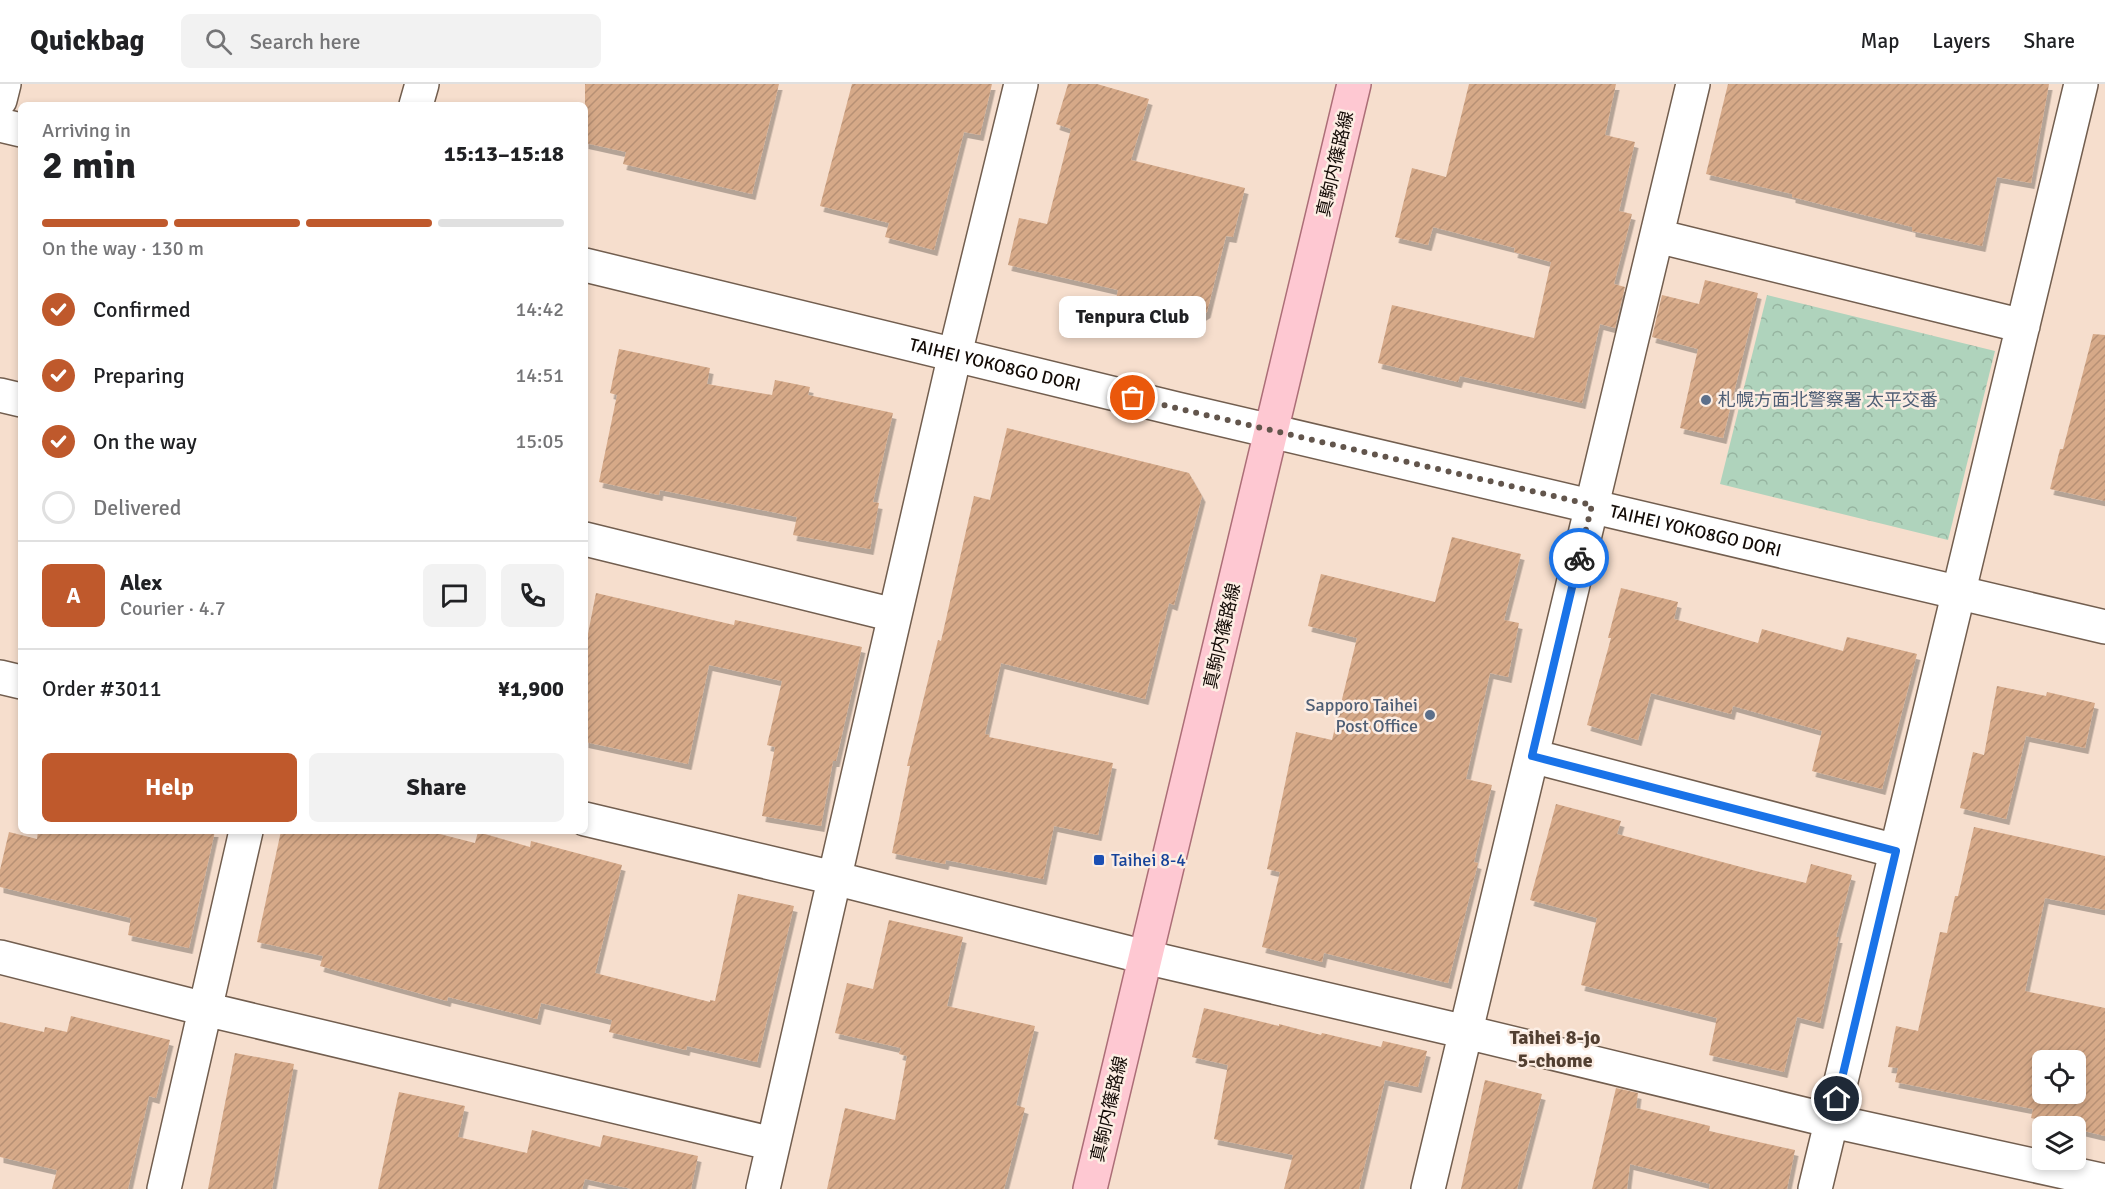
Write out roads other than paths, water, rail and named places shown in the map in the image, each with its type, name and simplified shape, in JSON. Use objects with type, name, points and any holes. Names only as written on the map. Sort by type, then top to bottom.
[{"type":"main road","name":"真駒内篠路線","points":[[1090,1189],[1354,84]]},
{"type":"street","points":[[0,100],[4,84]]},
{"type":"street","points":[[417,102],[422,84]]},
{"type":"street","points":[[763,1189],[894,615],[1021,84]]},
{"type":"street","points":[[1428,1189],[1693,84]]},
{"type":"street","points":[[1815,1189],[2081,84]]},
{"type":"street","points":[[0,125],[18,129]]},
{"type":"street","points":[[1657,236],[2023,326]]},
{"type":"street","name":"TAIHEI YOKO8GO DORI","points":[[588,266],[1166,406],[2105,627]]},
{"type":"street","points":[[0,395],[18,399]]},
{"type":"street","points":[[588,540],[894,615]]},
{"type":"street","points":[[0,677],[18,681]]},
{"type":"street","points":[[1532,756],[1896,851]]},
{"type":"street","points":[[588,820],[834,878],[1145,957],[1832,1121],[2105,1181]]},
{"type":"street","points":[[164,1189],[245,834]]},
{"type":"street","points":[[0,957],[205,1009],[773,1144]]},
{"type":"place","name":"Tenpura Club","points":[[1133,398]]},
{"type":"place","name":"札幌方面北警察署 太平交番","points":[[1706,400]]},
{"type":"place","name":"Sapporo Taihei Post Office","points":[[1430,715]]},
{"type":"place","name":"Taihei 8-4","points":[[1099,860]]},
{"type":"district","name":"Taihei 8-jo 5-chome","points":[[1555,1048]]}]
